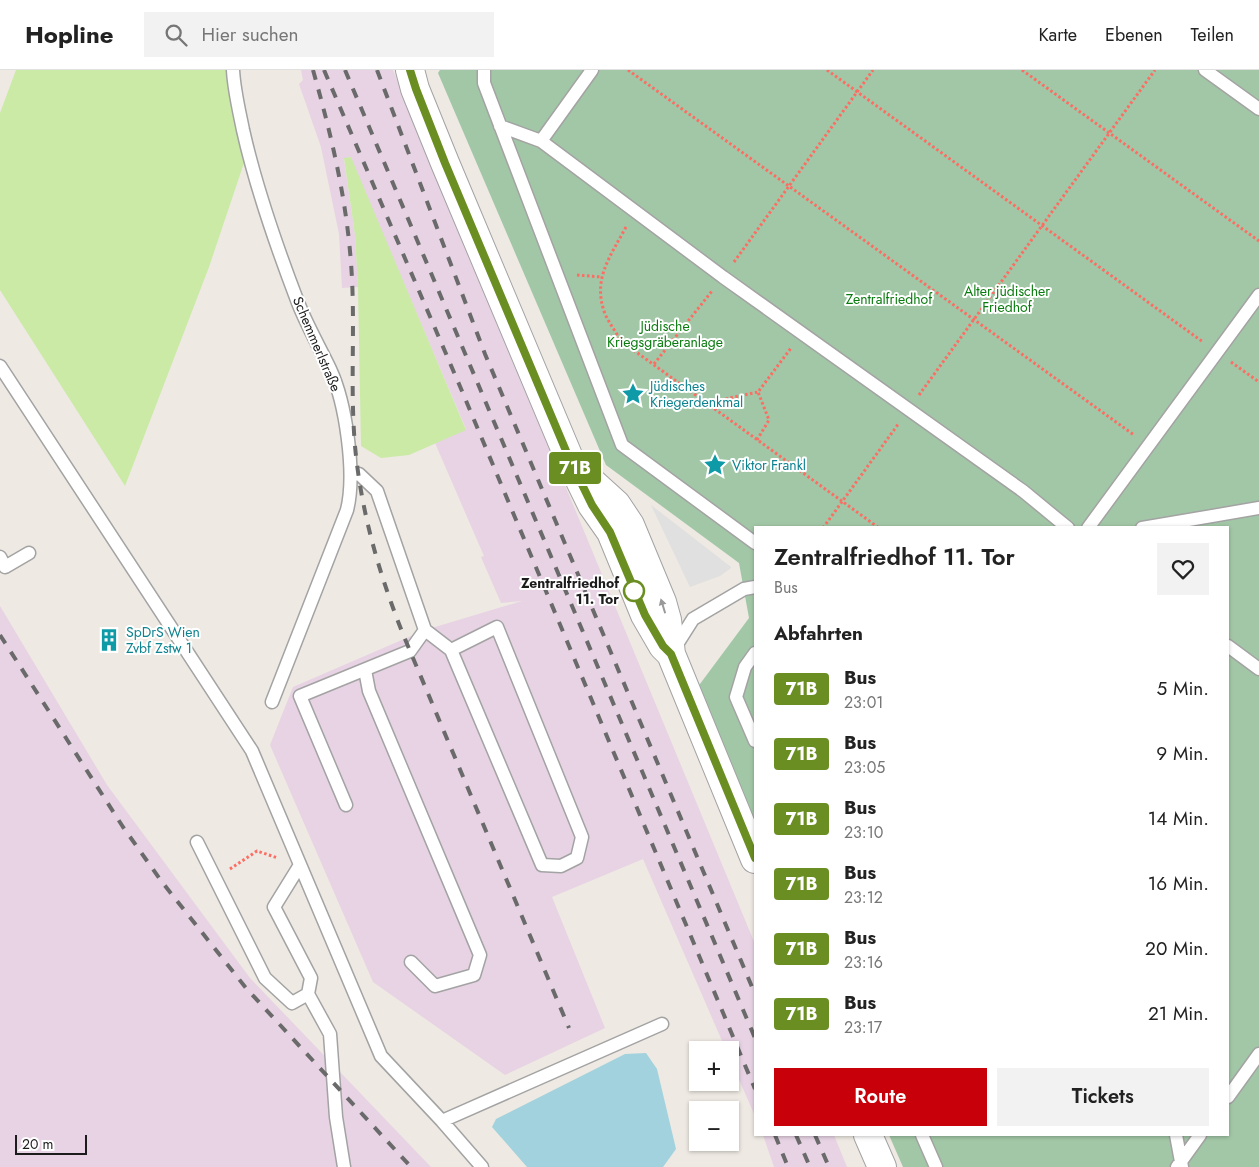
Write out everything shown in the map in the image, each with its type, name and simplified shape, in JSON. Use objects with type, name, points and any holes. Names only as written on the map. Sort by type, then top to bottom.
[{"type":"street","points":[[410,70],[442,154],[574,466],[616,504],[630,525],[662,602],[667,620],[671,654],[754,856]]},
{"type":"street","points":[[868,1136],[882,1167]]},
{"type":"lane","name":"Schemmerlstraße","points":[[233,70],[234,86],[248,152],[262,198],[297,300],[309,330],[330,370],[342,406],[351,474],[347,510],[272,702]]},
{"type":"lane","points":[[484,70],[484,83],[622,445],[754,542]]},
{"type":"lane","points":[[541,141],[592,70]]},
{"type":"lane","points":[[1205,70],[1259,109]]},
{"type":"lane","points":[[500,126],[541,141],[723,277],[1023,492],[1066,526]]},
{"type":"lane","points":[[1089,526],[1259,294]]},
{"type":"lane","points":[[0,366],[252,751],[381,1056],[482,1167]]},
{"type":"lane","points":[[351,474],[359,474],[377,491],[426,630],[451,650],[542,865],[561,866],[577,858],[582,837],[497,627],[451,650]]},
{"type":"lane","points":[[1154,526],[1259,508]]},
{"type":"lane","points":[[0,557],[5,567],[29,553]]},
{"type":"lane","points":[[671,654],[693,619],[744,589],[754,587]]},
{"type":"lane","points":[[346,805],[300,696],[410,651],[426,630]]},
{"type":"lane","points":[[1229,647],[1259,669]]},
{"type":"lane","points":[[754,654],[745,667],[736,697],[754,740]]},
{"type":"lane","points":[[365,670],[370,691],[480,955],[474,975],[435,986],[411,962]]},
{"type":"lane","points":[[197,842],[265,978],[292,1003],[308,994]]},
{"type":"lane","points":[[300,865],[274,907],[311,978],[308,994],[330,1034],[336,1117],[344,1167]]},
{"type":"lane","points":[[442,1121],[662,1024]]},
{"type":"lane","points":[[1229,1097],[1259,1054]]},
{"type":"lane","points":[[922,1136],[936,1167]]},
{"type":"lane","points":[[1176,1136],[1180,1165]]},
{"type":"lane","points":[[1180,1165],[1199,1136]]},
{"type":"path","points":[[628,70],[1149,446]]},
{"type":"path","points":[[827,70],[1259,382]]},
{"type":"path","points":[[654,364],[723,277],[873,70]]},
{"type":"path","points":[[1022,70],[1259,241]]},
{"type":"path","points":[[824,526],[1155,70]]},
{"type":"path","points":[[635,211],[601,277],[600,299],[606,316],[621,341],[876,526]]},
{"type":"path","points":[[706,402],[758,392],[801,333]]},
{"type":"path","points":[[757,440],[769,420],[758,392]]},
{"type":"path","points":[[215,879],[257,851]]},
{"type":"shaded area","points":[[301,70],[393,70],[754,942],[754,1114],[739,1080],[739,1041],[722,1041],[643,859],[552,897],[605,1028],[505,1075],[373,982],[270,745],[293,687],[425,630],[522,601],[501,603],[481,557],[484,556],[435,443],[466,429],[350,157],[344,159],[355,235],[358,287],[342,288],[339,234],[321,147],[299,84],[303,80]]},
{"type":"shaded area","points":[[651,505],[731,568],[720,576],[690,587]]},
{"type":"shaded area","points":[[0,606],[107,785],[250,978],[431,1167],[0,1167]]},
{"type":"shaded area","points":[[763,1136],[834,1136],[847,1167],[774,1167]]},
{"type":"green space","points":[[16,70],[233,70],[248,151],[209,267],[125,486],[0,290],[0,113]]},
{"type":"green space","name":"Alter jüdischer Friedhof","points":[[440,70],[1259,70],[1259,1167],[903,1167],[889,1136],[1229,1136],[1229,526],[754,526],[754,820],[697,688],[749,618],[739,563],[606,465],[438,73]]},
{"type":"green space","points":[[351,157],[466,430],[409,455],[381,458],[361,446],[358,287],[355,235],[344,158]]},
{"type":"water","points":[[646,1053],[657,1069],[676,1149],[663,1167],[527,1167],[492,1127],[496,1119],[625,1054]]},
{"type":"railway","points":[[313,70],[337,165],[349,238],[353,311],[354,432],[359,480],[374,549],[405,639],[569,1028]]},
{"type":"railway","points":[[324,70],[459,384],[754,1087]]},
{"type":"railway","points":[[345,70],[754,1036]]},
{"type":"railway","points":[[377,70],[485,354],[754,992]]},
{"type":"railway","points":[[0,635],[123,827],[162,882],[246,988],[411,1167]]},
{"type":"railway","points":[[775,1136],[788,1167]]},
{"type":"railway","points":[[796,1136],[810,1167]]},
{"type":"railway","points":[[815,1136],[829,1167]]},
{"type":"bus line","name":"71B","points":[[410,70],[445,163],[569,458],[592,505],[610,532],[645,615],[663,646],[671,654],[754,856]]},
{"type":"place","name":"Jüdisches Kriegerdenkmal","points":[[633,394]]},
{"type":"place","name":"Viktor Frankl","points":[[715,465]]},
{"type":"place","name":"Zentralfriedhof 11. Tor","points":[[634,591]]},
{"type":"place","name":"SpDrS Wien Zvbf Zstw 1","points":[[109,640]]},
{"type":"park label","name":"Zentralfriedhof","points":[[889,299]]},
{"type":"park label","name":"Jüdische Kriegsgräberanlage","points":[[665,334]]}]
